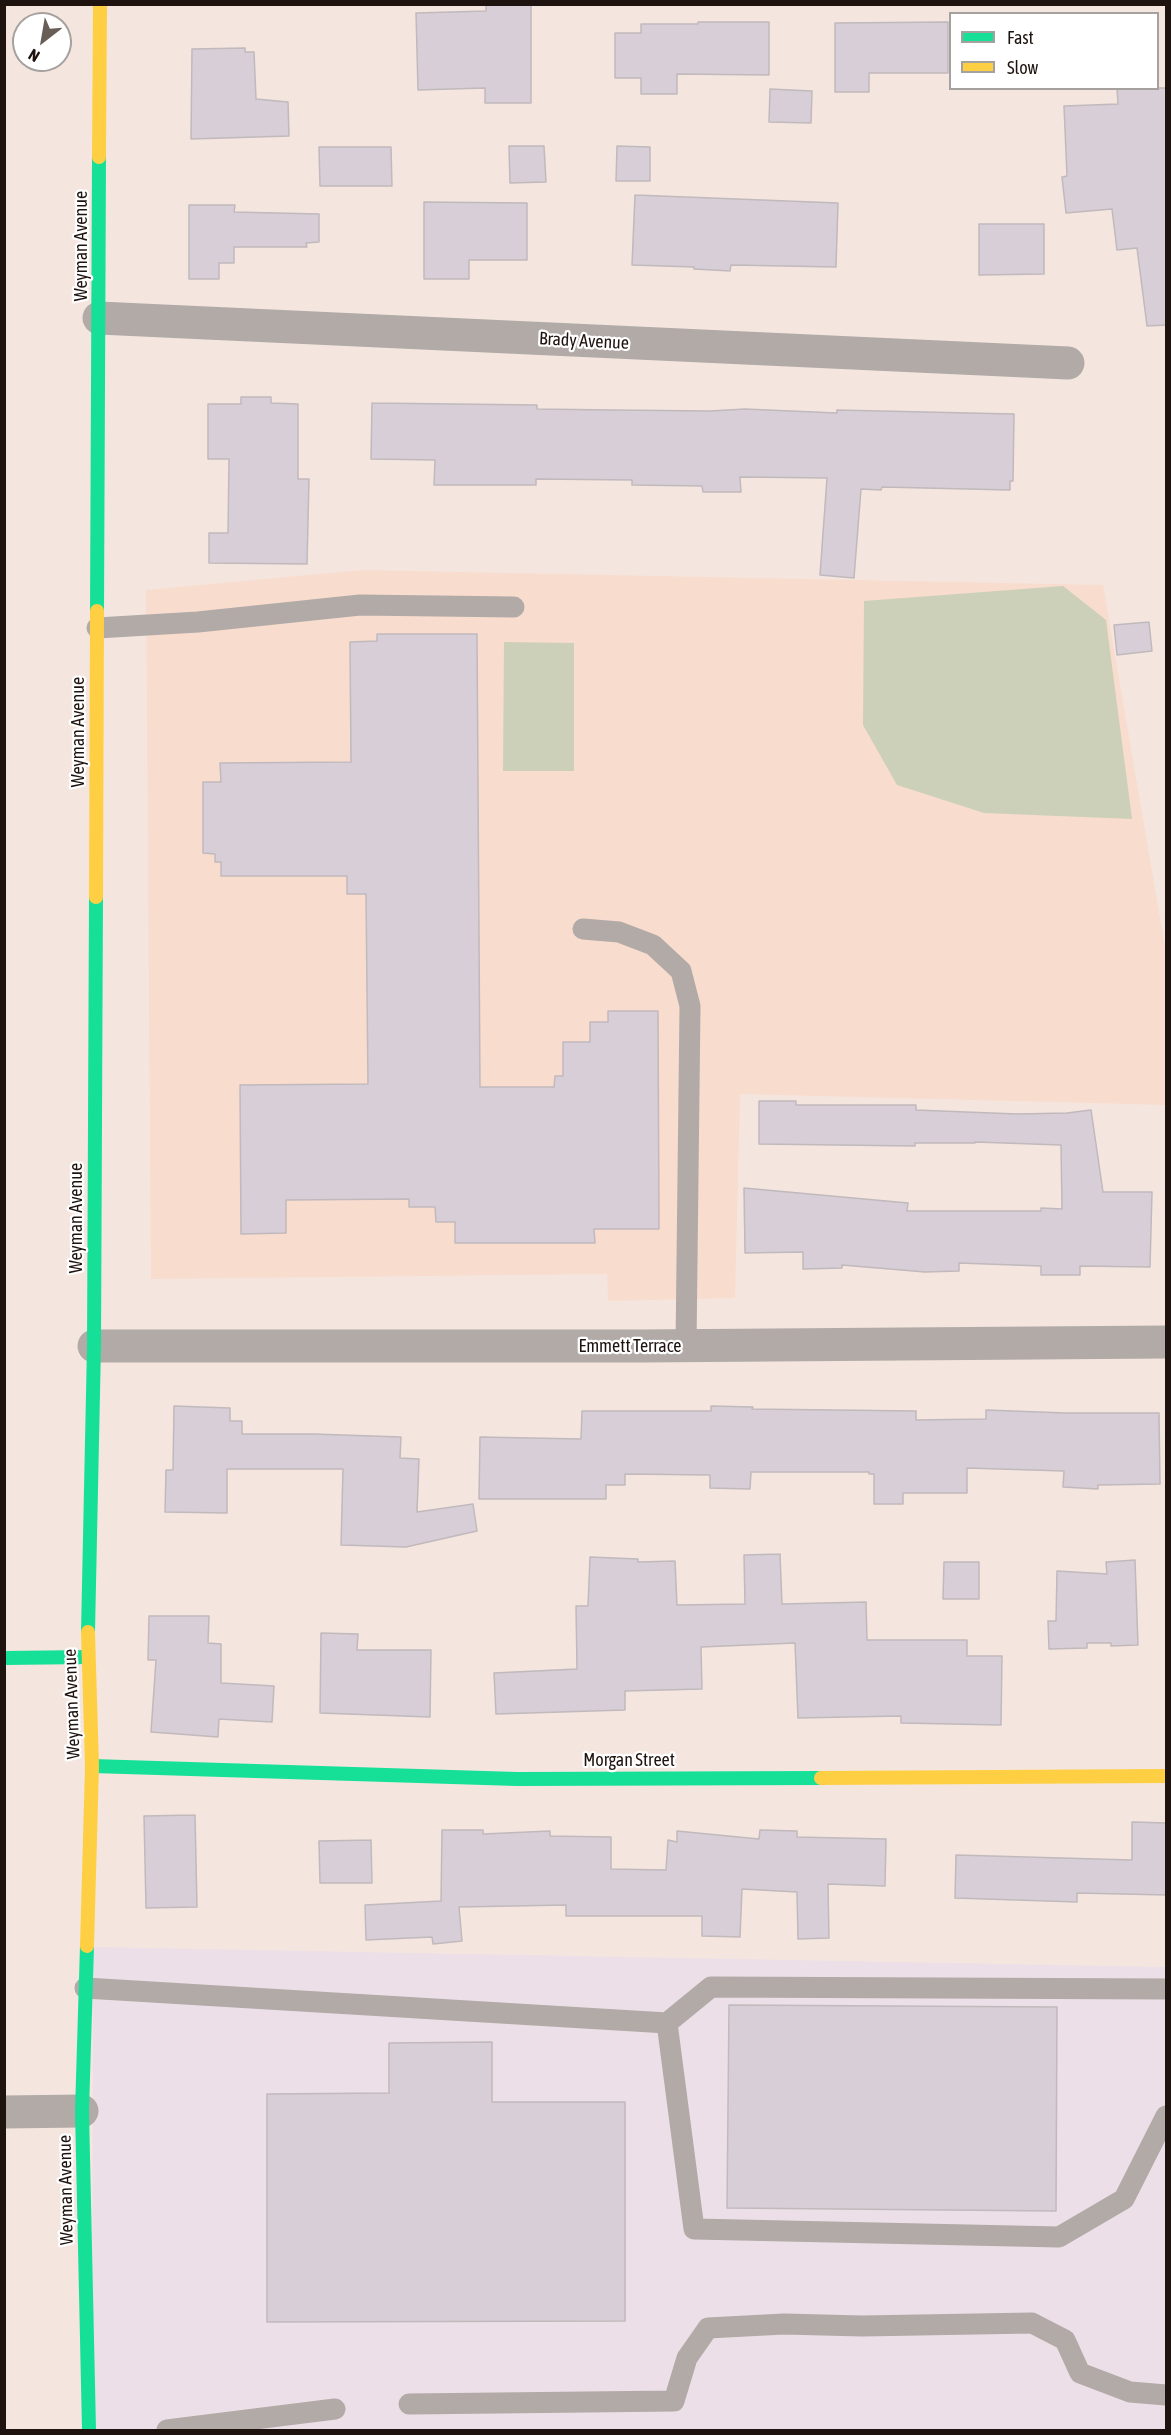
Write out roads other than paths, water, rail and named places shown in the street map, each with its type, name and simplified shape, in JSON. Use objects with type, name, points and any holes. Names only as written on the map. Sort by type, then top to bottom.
[{"type":"street","name":"Weyman Avenue","points":[[89,2430],[82,2111],[92,1766],[88,1657],[94,1346],[100,4]]},
{"type":"street","name":"Brady Avenue","points":[[99,318],[1068,363]]},
{"type":"street","name":"Emmett Terrace","points":[[94,1346],[686,1346],[1167,1342]]},
{"type":"street","points":[[4,1658],[88,1657]]},
{"type":"street","name":"Morgan Street","points":[[92,1766],[517,1779],[1167,1776]]},
{"type":"street","points":[[4,2112],[82,2111]]},
{"type":"lane","points":[[97,628],[198,622],[360,605],[514,607]]},
{"type":"lane","points":[[583,929],[619,932],[653,945],[681,971],[690,1006],[686,1346]]},
{"type":"lane","points":[[85,1988],[667,2023],[711,1987],[1167,1989]]},
{"type":"lane","points":[[667,2023],[694,2229],[1059,2236],[1124,2199],[1167,2116]]},
{"type":"lane","points":[[409,2404],[674,2401],[687,2358],[708,2328],[784,2324],[862,2326],[1032,2323],[1065,2340],[1080,2373],[1130,2392],[1167,2395]]},
{"type":"lane","points":[[167,2430],[335,2409]]}]
